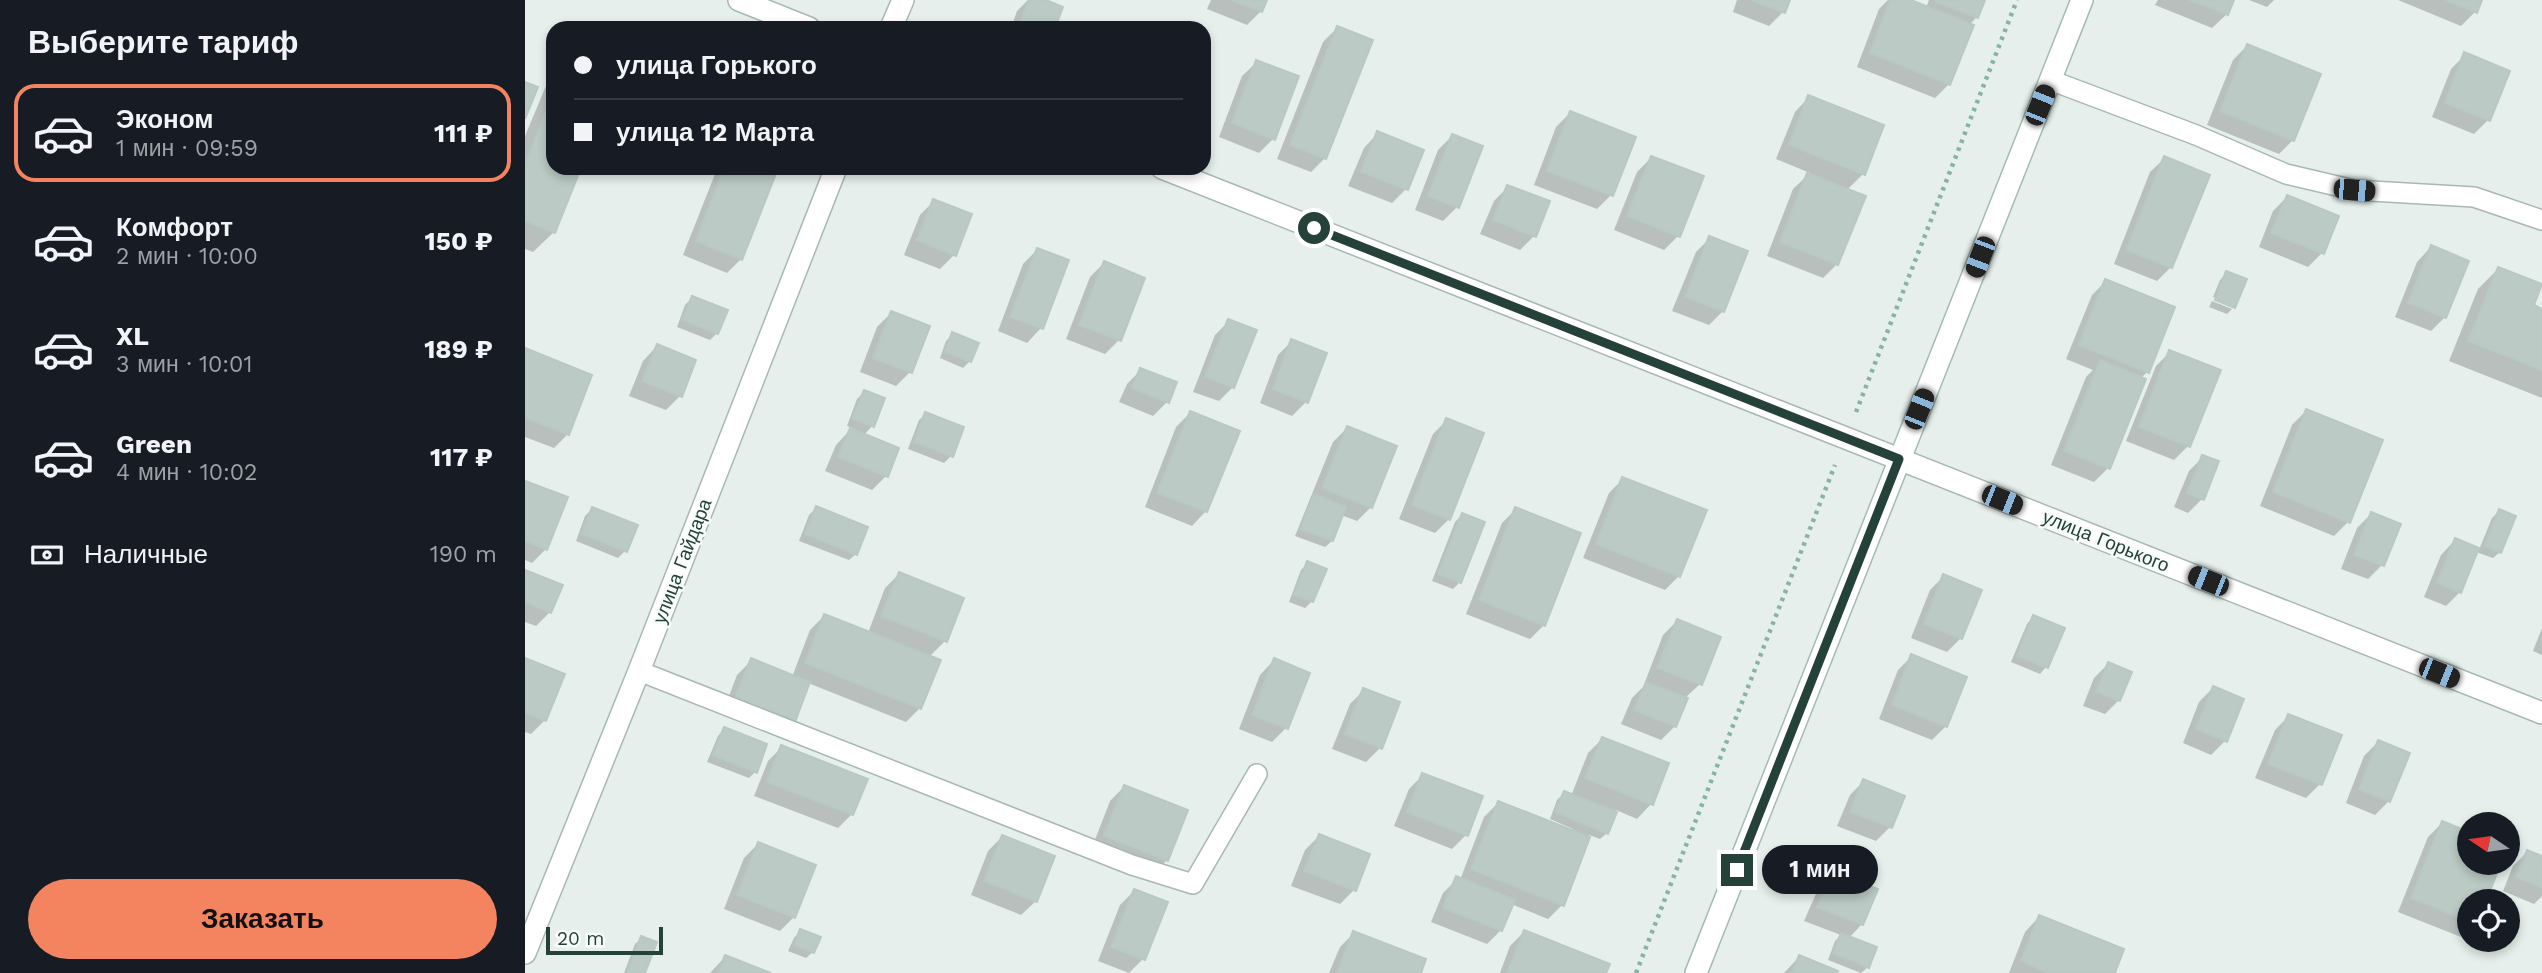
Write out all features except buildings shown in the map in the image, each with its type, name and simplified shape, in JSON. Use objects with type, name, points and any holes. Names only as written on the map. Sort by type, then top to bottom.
[{"type":"street","points":[[739,0],[792,21]]},
{"type":"street","points":[[894,21],[903,0]]},
{"type":"street","points":[[1696,973],[2082,0]]},
{"type":"street","name":"улица Гайдара","points":[[525,953],[639,671],[833,175]]},
{"type":"street","name":"улица Горького","points":[[1180,175],[2542,713]]},
{"type":"lane","points":[[2050,80],[2196,135],[2286,174],[2354,190],[2474,197],[2542,220]]},
{"type":"lane","points":[[639,671],[1132,865],[1193,884],[1257,774]]},
{"type":"path","points":[[1636,973],[2017,0]]},
{"type":"route","points":[[1314,228],[1899,459],[1737,870]]}]
